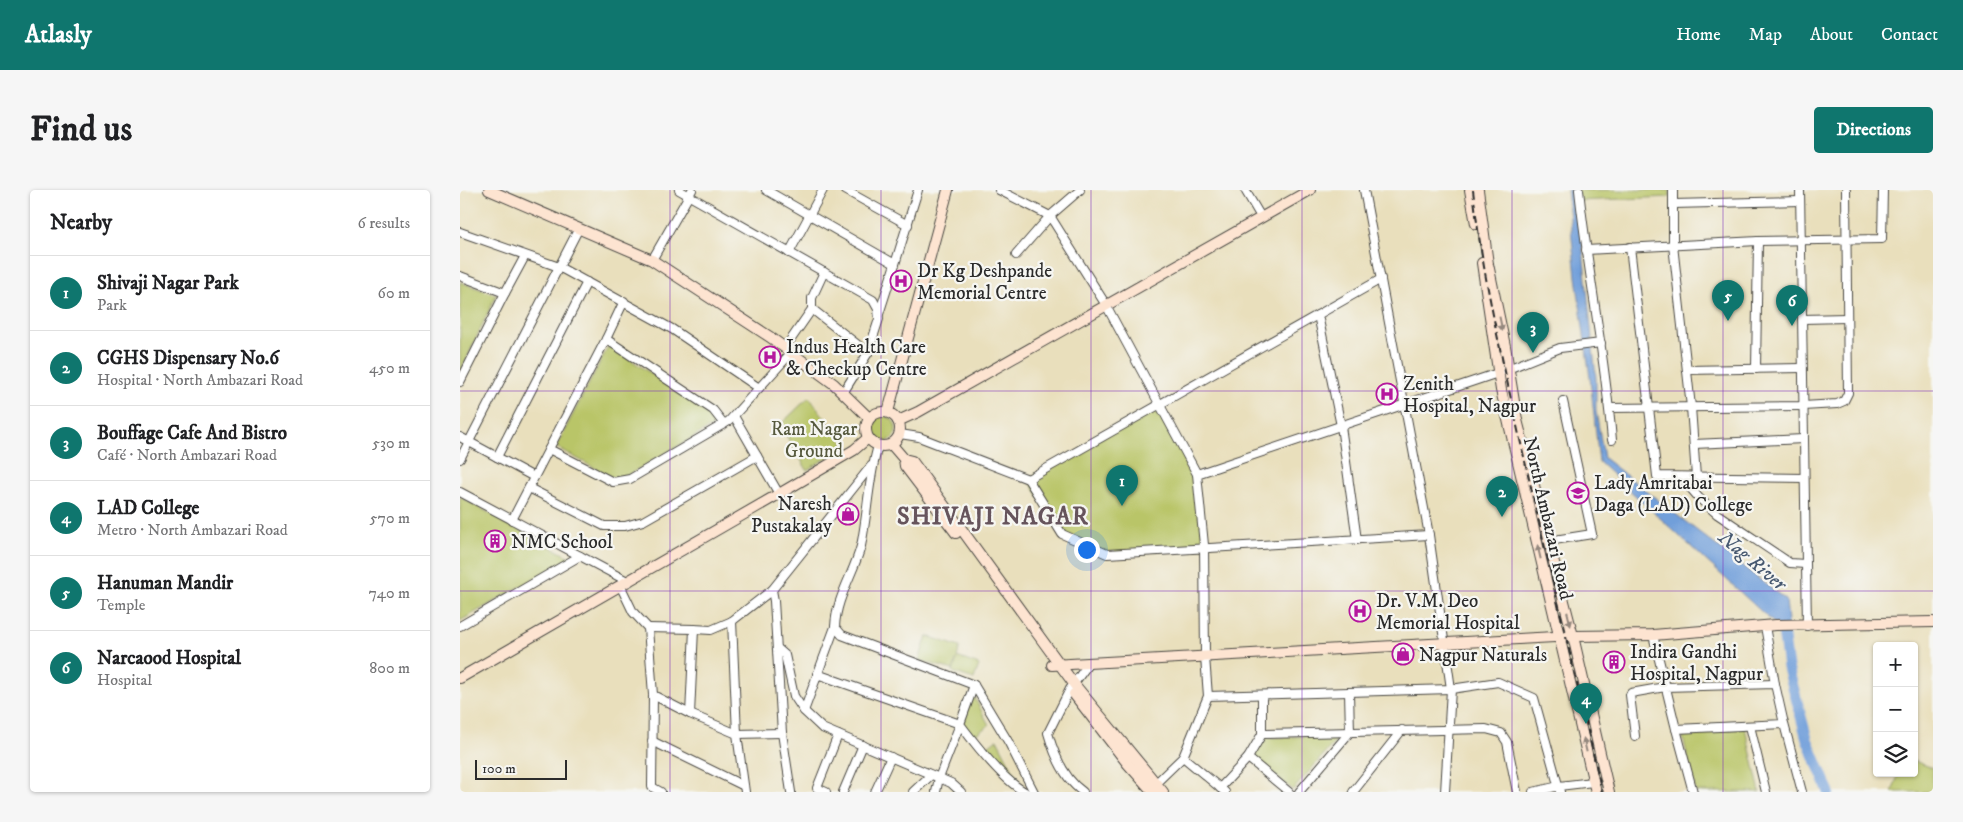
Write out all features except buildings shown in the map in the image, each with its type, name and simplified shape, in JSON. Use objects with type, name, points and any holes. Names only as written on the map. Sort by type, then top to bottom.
[{"type":"street","points":[[489,190],[652,260],[788,350],[834,384],[869,418]]},
{"type":"street","points":[[679,190],[690,193],[789,253],[873,300],[880,319],[868,353],[843,393]]},
{"type":"street","points":[[766,190],[894,264]]},
{"type":"street","points":[[789,253],[823,190]]},
{"type":"street","points":[[845,190],[908,225]]},
{"type":"street","points":[[879,314],[918,190]]},
{"type":"street","points":[[888,412],[948,190]]},
{"type":"street","points":[[999,190],[1050,216],[1106,306],[1197,474],[1204,548],[1205,657],[1208,696],[1183,758],[1153,788]]},
{"type":"street","points":[[1016,255],[1050,216],[1080,190]]},
{"type":"street","points":[[1245,190],[1261,217]]},
{"type":"street","points":[[898,421],[918,412],[1310,190]]},
{"type":"street","points":[[1364,190],[1429,536],[1445,643],[1451,689],[1445,792]]},
{"type":"street","name":"North Ambazari Road","points":[[1470,190],[1498,374],[1595,787]]},
{"type":"street","name":"North Ambazari Road","points":[[1478,190],[1488,264],[1509,368],[1517,420],[1573,636],[1609,792]]},
{"type":"street","points":[[1579,190],[1612,440]]},
{"type":"street","points":[[1673,190],[1673,245],[1691,407],[1696,477]]},
{"type":"street","points":[[1800,190],[1807,626]]},
{"type":"street","points":[[1609,408],[1803,406],[1837,404],[1844,401],[1848,393],[1846,190]]},
{"type":"street","points":[[1586,250],[1758,241],[1882,238],[1882,190]]},
{"type":"street","points":[[652,260],[690,193]]},
{"type":"street","points":[[1673,204],[1800,201]]},
{"type":"street","points":[[460,459],[579,228]]},
{"type":"street","points":[[460,232],[558,267],[624,301],[672,329],[759,388]]},
{"type":"street","points":[[1756,369],[1758,241]]},
{"type":"street","points":[[1630,248],[1657,476],[1804,478]]},
{"type":"street","points":[[460,382],[524,256]]},
{"type":"street","points":[[824,272],[810,303],[812,309],[868,353]]},
{"type":"street","points":[[460,276],[504,293]]},
{"type":"street","points":[[1028,479],[1381,279]]},
{"type":"street","points":[[497,457],[587,282]]},
{"type":"street","points":[[512,520],[624,301]]},
{"type":"street","points":[[549,449],[613,482],[630,479],[724,424],[734,416],[759,388],[788,350],[812,309]]},
{"type":"street","points":[[1318,315],[1340,426],[1357,540]]},
{"type":"street","points":[[1802,319],[1847,318]]},
{"type":"street","points":[[606,339],[713,410],[724,424]]},
{"type":"street","points":[[1197,474],[1498,374],[1560,348],[1600,343]]},
{"type":"street","points":[[1687,370],[1802,368]]},
{"type":"street","points":[[1549,541],[1592,534],[1562,401]]},
{"type":"street","points":[[878,412],[888,412],[898,421],[900,434],[892,445],[878,446],[868,438],[866,428],[869,418],[878,412]]},
{"type":"street","points":[[734,416],[779,494]]},
{"type":"street","points":[[900,434],[919,437],[1028,479],[1062,534],[1107,554],[1429,536]]},
{"type":"street","points":[[460,437],[534,477]]},
{"type":"street","points":[[460,678],[854,450],[868,438]]},
{"type":"street","points":[[1694,444],[1803,439]]},
{"type":"street","points":[[892,445],[904,459],[905,466],[1072,687],[1153,788],[1163,792]]},
{"type":"street","points":[[804,711],[835,626],[835,614],[860,547],[872,465],[878,446]]},
{"type":"street","points":[[529,488],[604,526],[625,526],[642,521],[757,456]]},
{"type":"street","points":[[648,628],[711,630],[732,621],[772,590],[872,465]]},
{"type":"street","points":[[1681,476],[1699,498],[1717,514],[1790,563],[1805,564]]},
{"type":"street","points":[[460,492],[580,556],[625,584],[633,612],[648,628],[653,695],[651,790],[662,792]]},
{"type":"street","points":[[460,626],[580,556]]},
{"type":"street","points":[[772,590],[782,733],[790,792]]},
{"type":"street","points":[[732,621],[737,734],[745,789]]},
{"type":"street","points":[[1056,665],[1573,636],[1653,635],[1771,626],[1933,622]]},
{"type":"street","points":[[835,626],[842,635],[974,684],[1009,743],[1034,792]]},
{"type":"street","points":[[1771,626],[1775,684],[1802,792]]},
{"type":"street","points":[[690,714],[694,629]]},
{"type":"street","points":[[1653,635],[1692,792]]},
{"type":"street","points":[[777,648],[785,655],[794,696],[804,711],[822,728],[951,783],[961,792]]},
{"type":"street","points":[[1083,792],[1076,787],[1053,753],[1048,733],[1072,687],[1089,663]]},
{"type":"street","points":[[817,674],[960,724],[974,743],[1007,778],[1016,787],[1025,792]]},
{"type":"street","points":[[1208,696],[1451,689],[1498,682],[1534,698],[1559,789]]},
{"type":"street","points":[[936,792],[935,777],[960,724],[974,684]]},
{"type":"street","points":[[1635,736],[1631,693],[1666,687],[1775,684]]},
{"type":"street","points":[[1299,792],[1350,732],[1348,692]]},
{"type":"street","points":[[653,695],[690,714],[737,734],[782,733]]},
{"type":"street","points":[[1183,758],[1222,790],[1248,758],[1262,734],[1262,695]]},
{"type":"street","points":[[1676,728],[1784,724]]},
{"type":"street","points":[[1750,726],[1766,792]]},
{"type":"street","points":[[1262,734],[1486,729],[1501,733],[1507,742],[1517,792]]},
{"type":"street","points":[[1355,791],[1402,730]]},
{"type":"street","points":[[826,792],[817,788],[838,735]]},
{"type":"street","points":[[652,741],[745,789]]},
{"type":"street","points":[[843,792],[863,746]]},
{"type":"street","points":[[875,792],[890,757]]},
{"type":"street","points":[[1248,758],[1289,792]]},
{"type":"street","points":[[913,792],[935,777]]},
{"type":"street","points":[[1532,792],[1595,787]]},
{"type":"green space","points":[[1576,190],[1670,190],[1670,197],[1578,201]]},
{"type":"green space","points":[[460,282],[496,295],[460,373]]},
{"type":"green space","points":[[609,345],[712,415],[718,423],[628,475],[613,478],[556,447]]},
{"type":"green space","name":"Ram Nagar Ground","points":[[809,397],[846,446],[807,470],[780,425]]},
{"type":"green space","points":[[1159,405],[1197,474],[1204,548],[1107,554],[1062,534],[1028,479]]},
{"type":"green space","points":[[883,416],[892,420],[896,429],[892,438],[883,442],[874,438],[870,429],[874,420]]},
{"type":"green space","points":[[460,497],[571,558],[460,621]]},
{"type":"green space","points":[[927,636],[960,647],[957,657],[979,665],[974,679],[953,672],[957,658],[953,670],[919,660]]},
{"type":"green space","points":[[973,695],[989,725],[972,737],[962,724]]},
{"type":"green space","points":[[1745,728],[1760,792],[1696,792],[1682,733]]},
{"type":"green space","points":[[1341,735],[1293,790],[1253,758],[1264,738]]},
{"type":"green space","points":[[997,739],[1018,780],[1016,783],[984,749]]},
{"type":"green space","points":[[1918,762],[1933,768],[1933,792],[1892,792],[1898,777],[1918,777]]},
{"type":"water","points":[[1567,190],[1576,190],[1578,201],[1596,378],[1596,411],[1604,458],[1786,600],[1788,621],[1776,625],[1599,462]]},
{"type":"waterway","name":"Nag River","points":[[1781,616],[1788,668],[1807,739],[1829,792]]},
{"type":"railway","points":[[1473,190],[1481,252],[1499,343],[1602,792]]},
{"type":"place","name":"Dr Kg Deshpande Memorial Centre","points":[[901,281]]},
{"type":"place","name":"Hanuman Mandir","points":[[1728,321]]},
{"type":"place","name":"Narcaood Hospital","points":[[1792,326]]},
{"type":"place","name":"Bouffage Cafe And Bistro","points":[[1533,353]]},
{"type":"place","name":"Indus Health Care & Checkup Centre","points":[[770,357]]},
{"type":"place","name":"Zenith Hospital, Nagpur","points":[[1387,394]]},
{"type":"place","name":"Lady Amritabai Daga (LAD) College","points":[[1578,493]]},
{"type":"place","name":"Shivaji Nagar Park","points":[[1122,506]]},
{"type":"place","name":"Naresh Pustakalay","points":[[848,514]]},
{"type":"place","name":"CGHS Dispensary No.6","points":[[1502,517]]},
{"type":"place","name":"NMC School","points":[[495,541]]},
{"type":"place","name":"Dr. V.M. Deo Memorial Hospital","points":[[1360,611]]},
{"type":"place","name":"Nagpur Naturals","points":[[1403,654]]},
{"type":"place","name":"Indira Gandhi Hospital, Nagpur","points":[[1614,662]]},
{"type":"place","name":"LAD College","points":[[1586,724]]},
{"type":"district","name":"SHIVAJI NAGAR","points":[[993,516]]}]
